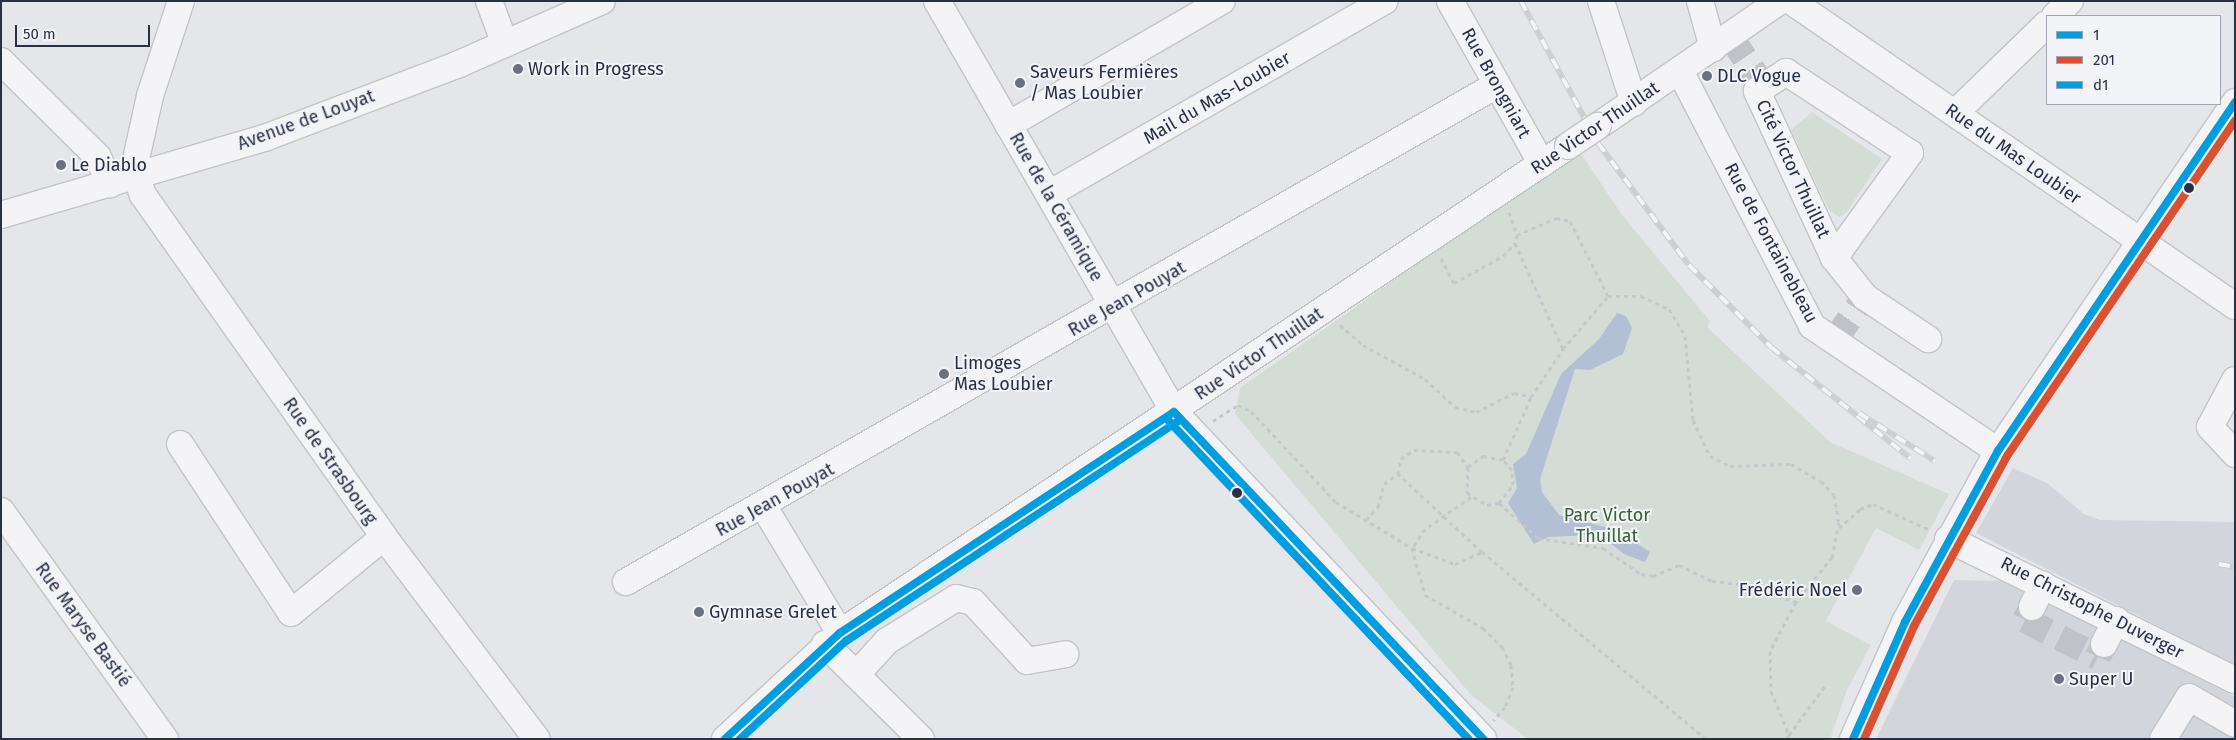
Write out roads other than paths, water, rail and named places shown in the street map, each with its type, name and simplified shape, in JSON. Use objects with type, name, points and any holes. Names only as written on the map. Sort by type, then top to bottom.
[{"type":"street","points":[[123,180],[181,1]]},
{"type":"street","points":[[488,1],[505,44]]},
{"type":"street","name":"Avenue de Louyat","points":[[1,215],[267,137],[505,44],[602,1]]},
{"type":"street","points":[[1008,125],[1222,1]]},
{"type":"street","name":"Mail du Mas-Loubier","points":[[1049,194],[1385,1]]},
{"type":"street","name":"Rue Brongniart","points":[[1450,1],[1495,86],[1542,164]]},
{"type":"street","points":[[1601,1],[1634,103]]},
{"type":"street","points":[[1700,1],[1713,48]]},
{"type":"street","name":"Rue Victor Thuillat","points":[[725,739],[833,638],[1634,103],[1780,1]]},
{"type":"street","name":"Rue du Mas Loubier","points":[[1791,1],[1956,113],[2138,242],[2235,306]]},
{"type":"street","points":[[2056,15],[2070,1]]},
{"type":"street","name":"Rue de la Céramique","points":[[947,4],[1008,125],[1174,412],[1481,737]]},
{"type":"street","points":[[1956,113],[2046,25]]},
{"type":"street","name":"Rue de Strasbourg","points":[[1,61],[150,208],[384,537],[537,739]]},
{"type":"street","name":"Rue de Fontainebleau","points":[[1680,71],[1812,326],[1998,451]]},
{"type":"street","name":"Cité Victor Thuillat","points":[[1834,258],[1910,153],[1786,72],[1758,91],[1834,258],[1865,297],[1928,338]]},
{"type":"street","name":"Rue Jean Pouyat","points":[[626,582],[1115,307],[1495,86]]},
{"type":"street","points":[[1852,739],[1948,539],[1998,451],[2138,242],[2235,102]]},
{"type":"street","points":[[2235,380],[2210,428],[2235,454]]},
{"type":"street","points":[[180,444],[292,613],[384,537]]},
{"type":"street","points":[[764,506],[833,638],[856,675],[921,739]]},
{"type":"street","name":"Rue Maryse Bastié","points":[[1,511],[165,739]]},
{"type":"street","name":"Rue Christophe Duverger","points":[[1948,539],[2043,584],[2235,680]]},
{"type":"street","points":[[2032,607],[2043,584]]},
{"type":"street","points":[[856,675],[887,641],[956,598],[973,602],[1027,661],[1065,654]]},
{"type":"street","points":[[2104,644],[2116,620]]},
{"type":"street","points":[[2163,739],[2189,696],[2235,724]]},
{"type":"water","points":[[1617,313],[1626,316],[1632,328],[1623,354],[1590,370],[1575,369],[1540,479],[1542,492],[1559,515],[1617,530],[1650,552],[1645,562],[1624,554],[1605,539],[1590,535],[1548,537],[1534,544],[1508,503],[1517,488],[1513,464],[1526,454],[1561,374],[1599,339]]},
{"type":"tunnel","points":[[1730,36],[1764,87]]},
{"type":"tunnel","points":[[1834,341],[1865,297]]},
{"type":"tunnel","points":[[2032,607],[2025,620],[2098,657],[2104,644]]},
{"type":"railway","points":[[1521,1],[1598,143],[1689,265],[1771,347],[1910,458]]},
{"type":"railway","points":[[1859,413],[1935,461]]},
{"type":"railway","points":[[2219,564],[2235,567]]},
{"type":"place","name":"Work in Progress","points":[[518,69]]},
{"type":"place","name":"DLC Vogue","points":[[1707,76]]},
{"type":"place","name":"Saveurs Fermières / Mas Loubier","points":[[1020,83]]},
{"type":"place","name":"Le Diablo","points":[[61,165]]},
{"type":"place","name":"Limoges Mas Loubier","points":[[944,374]]},
{"type":"place","name":"Frédéric Noel","points":[[1857,590]]},
{"type":"place","name":"Gymnase Grelet","points":[[699,612]]},
{"type":"place","name":"Super U","points":[[2059,679]]},
{"type":"park label","name":"Parc Victor Thuillat","points":[[1607,526]]}]
